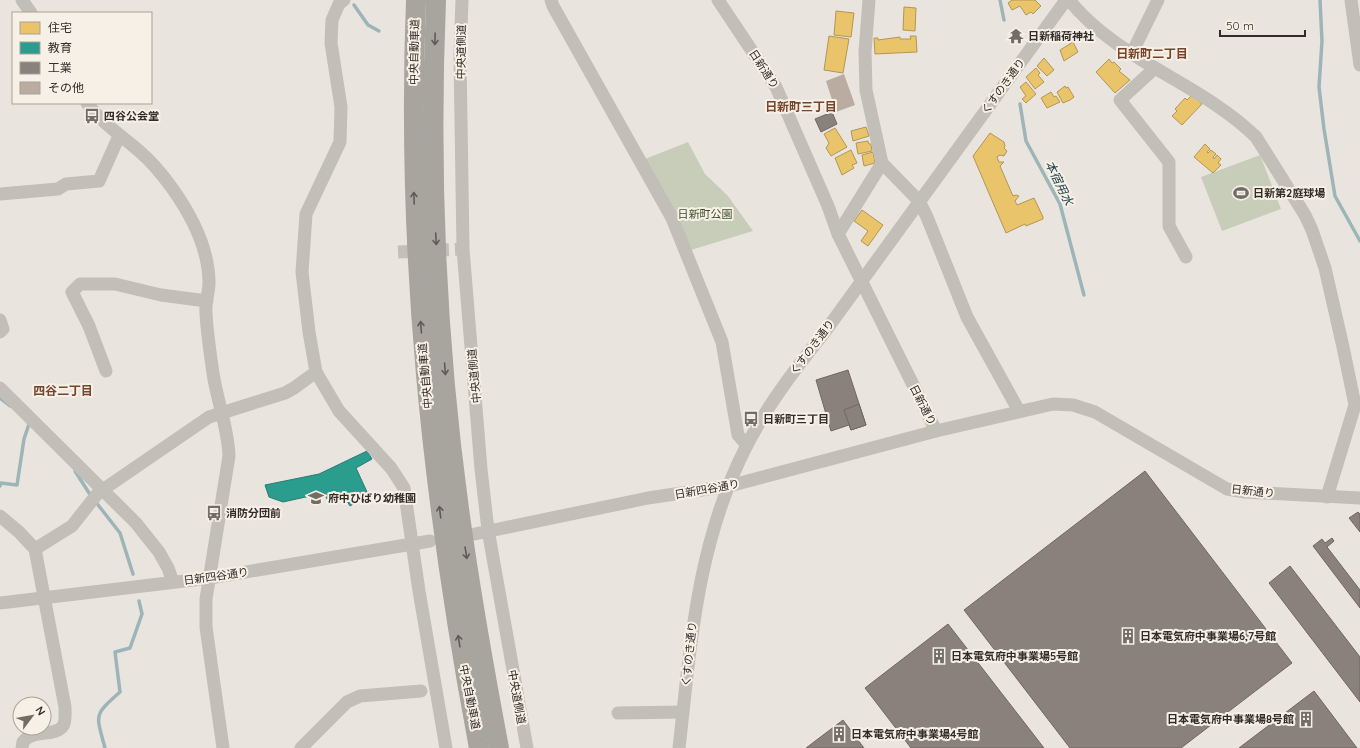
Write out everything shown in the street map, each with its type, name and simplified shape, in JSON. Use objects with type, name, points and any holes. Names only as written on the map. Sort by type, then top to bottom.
[{"type":"highway","name":"中央自動車道","points":[[416,0],[413,118],[414,197],[418,283],[426,392],[440,514],[456,622],[480,748]]},
{"type":"highway","name":"中央自動車道","points":[[436,0],[433,118],[434,196],[446,389],[459,508],[480,644],[499,748]]},
{"type":"street","points":[[22,0],[29,12]]},
{"type":"street","points":[[344,0],[339,4],[332,20],[331,43],[341,107],[340,142],[306,214],[302,272],[316,372],[339,411],[391,468],[404,488],[446,748]]},
{"type":"street","name":"中央道側道","points":[[462,0],[460,56],[463,249],[488,530],[527,748]]},
{"type":"street","points":[[551,0],[556,13],[672,218],[718,329],[722,342],[738,435],[747,445]]},
{"type":"street","name":"日新通り","points":[[718,0],[776,87],[828,206],[838,234],[936,431],[1053,404],[1079,406],[1107,418],[1227,489],[1245,492],[1360,498]]},
{"type":"street","points":[[869,0],[865,52],[866,90],[882,163],[919,201],[927,217],[967,317],[1019,411]]},
{"type":"street","name":"くすのき通り","points":[[679,748],[692,626],[698,587],[714,527],[729,486],[747,445],[762,417],[780,391],[1066,0]]},
{"type":"street","points":[[1069,0],[1095,27],[1155,68],[1209,100],[1234,117],[1256,138],[1305,215],[1312,230],[1325,268],[1355,405],[1327,496]]},
{"type":"street","points":[[1132,53],[1158,0]]},
{"type":"street","points":[[1351,0],[1360,64]]},
{"type":"street","points":[[1155,68],[1120,100],[1169,162],[1169,226],[1186,257]]},
{"type":"street","points":[[88,104],[107,126],[138,150],[157,168],[172,189],[198,232],[208,266],[206,310],[207,326],[214,379],[228,438],[229,456],[206,599],[206,627],[223,748]]},
{"type":"street","points":[[0,194],[58,189],[66,184],[99,181],[119,136]]},
{"type":"street","points":[[838,234],[882,163]]},
{"type":"street","points":[[106,371],[89,326],[72,292],[75,286],[80,284],[115,284],[162,295],[207,301]]},
{"type":"street","points":[[0,320],[3,330],[0,332]]},
{"type":"street","points":[[35,550],[72,526],[89,503],[101,491],[209,417],[285,393],[316,372]]},
{"type":"street","points":[[0,388],[101,491],[136,523],[159,552],[168,568],[173,582]]},
{"type":"street","name":"日新四谷通り","points":[[474,534],[648,498],[729,486],[936,431]]},
{"type":"street","points":[[0,516],[19,532],[35,550],[46,598],[65,708],[63,726],[58,730],[32,734],[22,742],[22,748]]},
{"type":"street","name":"日新四谷通り","points":[[0,603],[210,578],[430,541]]},
{"type":"street","points":[[301,748],[347,702],[360,696],[421,691]]},
{"type":"street","points":[[618,713],[683,712]]},
{"type":"green space","name":"日新町公園","points":[[688,142],[705,174],[728,196],[753,231],[691,250],[645,159]]},
{"type":"green space","name":"日新第2庭球場","points":[[1260,155],[1281,209],[1222,231],[1201,177]]},
{"type":"building: 住宅","points":[[1012,0],[1035,0],[1041,6],[1033,14],[1031,12],[1026,15],[1020,6],[1012,10],[1008,3]]},
{"type":"building: 住宅","points":[[904,7],[916,8],[915,31],[903,30]]},
{"type":"building: 住宅","points":[[836,11],[854,13],[851,37],[834,35]]},
{"type":"building: 住宅","points":[[829,36],[849,39],[843,73],[824,70]]},
{"type":"building: 住宅","points":[[910,36],[916,36],[917,52],[875,54],[874,38],[878,38],[878,40],[900,37],[900,39],[911,39]]},
{"type":"building: 住宅","points":[[1073,42],[1078,52],[1064,61],[1060,50]]},
{"type":"building: 住宅","points":[[1044,58],[1054,70],[1047,76],[1037,66]]},
{"type":"building: 住宅","points":[[1109,59],[1121,69],[1119,71],[1130,80],[1115,93],[1096,72]]},
{"type":"building: 住宅","points":[[1036,68],[1040,73],[1038,75],[1044,82],[1035,89],[1026,77]]},
{"type":"building: 住宅","points":[[1026,82],[1036,94],[1026,103],[1022,99],[1026,96],[1020,87]]},
{"type":"building: 住宅","points":[[1065,86],[1066,88],[1068,87],[1074,97],[1063,103],[1057,92]]},
{"type":"building: 住宅","points":[[1051,92],[1060,102],[1047,108],[1041,98]]},
{"type":"building: 住宅","points":[[1192,95],[1202,104],[1182,125],[1172,116],[1177,111],[1175,109],[1185,98],[1187,100]]},
{"type":"building: 住宅","points":[[866,127],[869,136],[853,141],[851,131]]},
{"type":"building: 住宅","points":[[835,128],[847,147],[831,156],[826,148],[829,143],[824,134]]},
{"type":"building: 住宅","points":[[990,133],[1004,142],[1004,148],[1007,151],[1004,156],[1000,155],[997,157],[999,162],[1004,162],[1000,166],[1013,196],[1019,196],[1015,201],[1017,205],[1034,198],[1043,217],[1043,219],[1026,226],[1025,224],[1006,233],[973,156]]},
{"type":"building: 住宅","points":[[868,141],[869,144],[871,144],[872,151],[858,154],[856,143]]},
{"type":"building: 住宅","points":[[1205,144],[1210,149],[1207,152],[1208,153],[1211,150],[1216,154],[1213,157],[1214,159],[1217,155],[1221,159],[1218,163],[1221,165],[1213,173],[1194,157]]},
{"type":"building: 住宅","points":[[851,150],[857,163],[852,165],[854,168],[842,175],[835,158]]},
{"type":"building: 住宅","points":[[873,152],[875,163],[864,166],[862,155]]},
{"type":"building: 住宅","points":[[862,210],[883,225],[868,246],[861,241],[868,231],[854,221]]},
{"type":"building: 教育","name":"府中ひばり幼稚園","points":[[367,451],[372,459],[356,468],[368,494],[350,506],[347,501],[335,496],[327,499],[324,493],[283,502],[269,497],[265,485],[319,474]]},
{"type":"building: 工業","points":[[832,112],[837,124],[821,132],[815,119]]},
{"type":"building: 工業","points":[[848,370],[866,425],[851,430],[849,425],[831,431],[816,380]]},
{"type":"building: 工業","points":[[859,404],[866,425],[851,430],[844,410]]},
{"type":"building: 工業","name":"日本電気府中事業場6,7号館","points":[[1145,471],[1292,663],[1181,748],[1070,748],[964,610]]},
{"type":"building: 工業","points":[[1358,512],[1360,514],[1360,532],[1349,518]]},
{"type":"building: 工業","points":[[1332,538],[1334,541],[1327,547],[1360,590],[1360,608],[1313,546],[1322,539],[1325,543]]},
{"type":"building: 工業","points":[[1290,566],[1360,657],[1360,702],[1269,583]]},
{"type":"building: 工業","name":"日本電気府中事業場5号館","points":[[948,624],[1044,748],[911,748],[865,688]]},
{"type":"building: 工業","name":"日本電気府中事業場8号館","points":[[1314,691],[1357,748],[1239,748]]},
{"type":"building: 工業","name":"日本電気府中事業場4号館","points":[[843,720],[864,748],[806,748]]},
{"type":"building: その他","points":[[844,74],[855,105],[836,112],[826,81]]},
{"type":"waterway","name":"本宿用水","points":[[1000,0],[1004,20]]},
{"type":"waterway","points":[[1320,0],[1322,41],[1319,87],[1335,196],[1360,241]]},
{"type":"waterway","points":[[354,5],[368,25],[379,31]]},
{"type":"waterway","name":"本宿用水","points":[[1020,104],[1026,141],[1060,204],[1084,295]]},
{"type":"waterway","points":[[0,398],[10,406]]},
{"type":"waterway","points":[[0,486],[1,483],[17,485],[24,439],[29,424]]},
{"type":"waterway","points":[[75,471],[91,496]]},
{"type":"waterway","points":[[95,501],[120,533],[133,574]]},
{"type":"waterway","points":[[105,748],[100,728],[99,716],[105,706],[120,692],[115,652],[130,648],[142,614],[139,601]]},
{"type":"tunnel","points":[[398,252],[463,249]]},
{"type":"place","name":"日新稲荷神社","points":[[1016,36]]},
{"type":"place","name":"四谷公会堂","points":[[92,116]]},
{"type":"place","name":"日新第2庭球場","points":[[1241,193]]},
{"type":"place","name":"日新町三丁目","points":[[751,419]]},
{"type":"place","name":"府中ひばり幼稚園","points":[[316,498]]},
{"type":"place","name":"消防分団前","points":[[214,513]]},
{"type":"place","name":"日本電気府中事業場6,7号館","points":[[1128,636]]},
{"type":"place","name":"日本電気府中事業場5号館","points":[[939,656]]},
{"type":"place","name":"日本電気府中事業場8号館","points":[[1306,719]]},
{"type":"place","name":"日本電気府中事業場4号館","points":[[839,734]]},
{"type":"district","name":"日新町二丁目","points":[[1152,54]]},
{"type":"district","name":"日新町三丁目","points":[[801,107]]},
{"type":"district","name":"四谷二丁目","points":[[63,391]]}]
